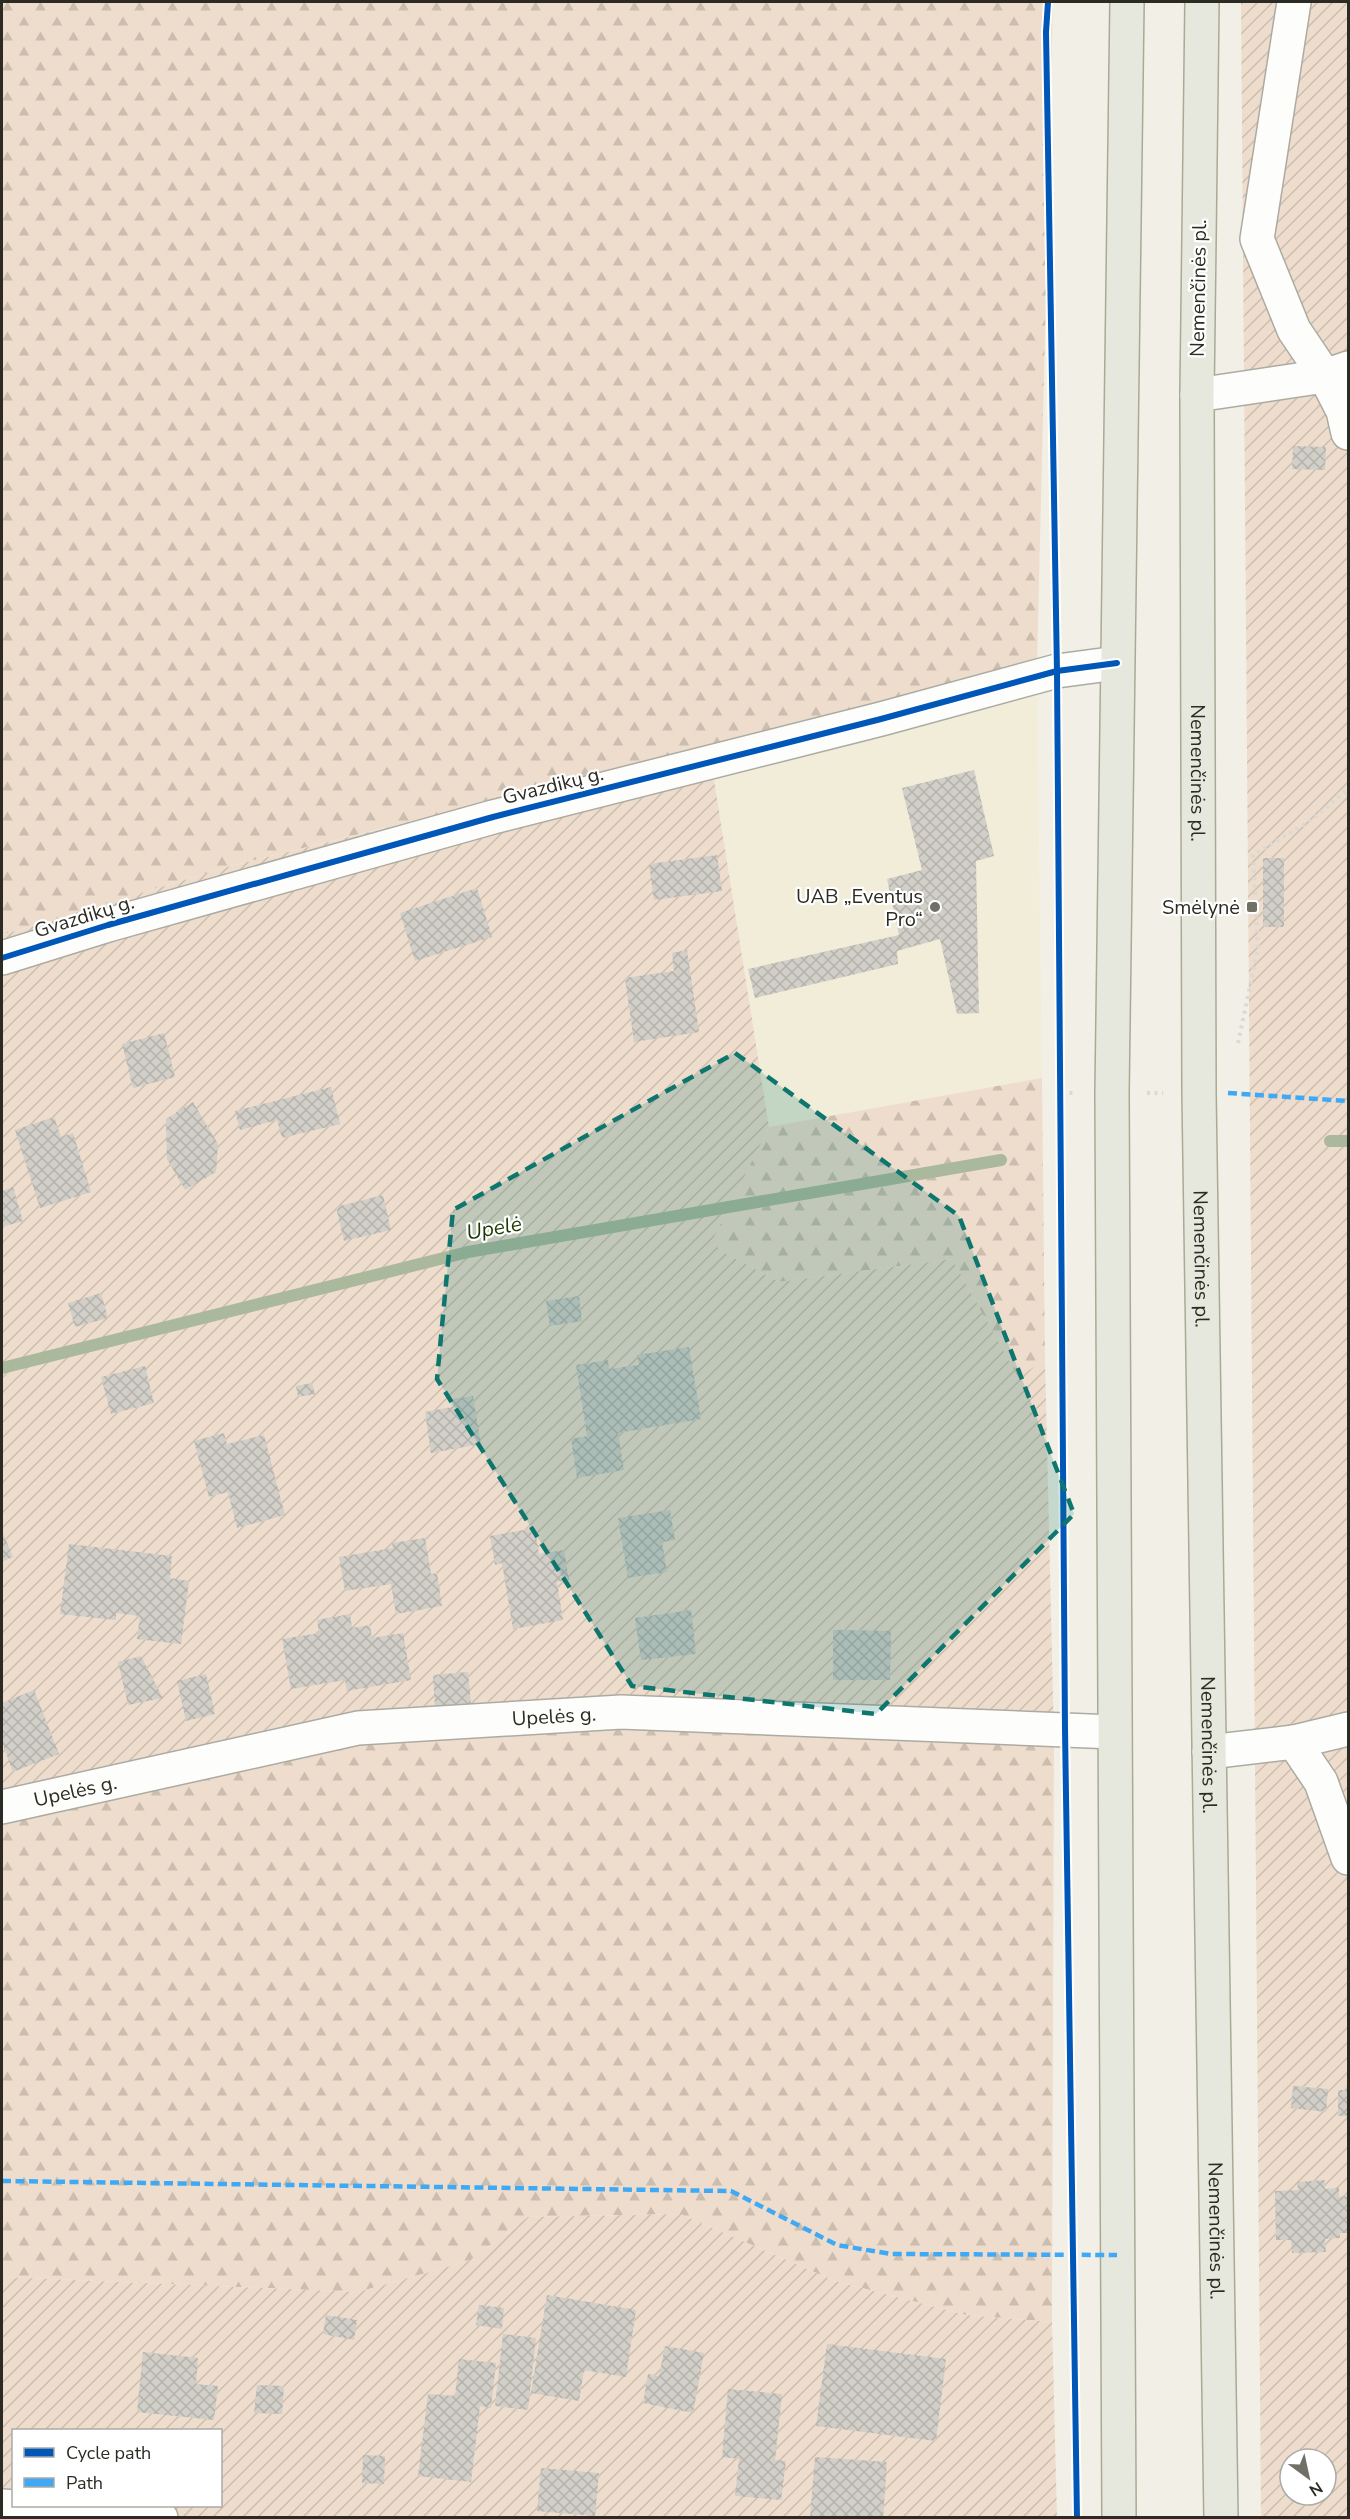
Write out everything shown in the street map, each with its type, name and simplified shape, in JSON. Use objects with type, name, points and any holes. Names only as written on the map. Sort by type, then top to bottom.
[{"type":"main road","points":[[1119,2517],[1112,1094],[1127,2]]},
{"type":"main road","name":"Nemenčinės pl.","points":[[1202,2],[1197,394],[1199,1093],[1221,2517]]},
{"type":"street","points":[[1294,2],[1257,239],[1294,330],[1337,372],[1348,433]]},
{"type":"street","points":[[1197,394],[1337,372]]},
{"type":"street","name":"Gvazdikų g.","points":[[2,958],[108,925],[493,817],[881,719],[1057,671],[1117,663]]},
{"type":"street","name":"Upelės g.","points":[[2,1807],[358,1728],[621,1712],[1114,1732]]},
{"type":"street","points":[[1209,1752],[1294,1742],[1348,1729]]},
{"type":"street","points":[[1294,1742],[1321,1782],[1348,1858]]},
{"type":"street","points":[[28,2507],[161,2517]]},
{"type":"highlighted area","points":[[735,1053],[959,1216],[1074,1514],[876,1714],[632,1686],[437,1379],[453,1210]]},
{"type":"shaded area","points":[[1037,665],[1042,1078],[769,1127],[709,748]]},
{"type":"green space","points":[[2,2],[1053,2],[1037,665],[227,867],[2,935]]},
{"type":"green space","points":[[1241,2],[1348,2],[1348,2518],[1261,2517]]},
{"type":"green space","points":[[709,748],[769,1127],[710,1245],[779,1282],[952,1259],[1018,1377],[1045,1360],[1054,1741],[618,1726],[357,1744],[2,1805],[2,935],[227,867]]},
{"type":"green space","points":[[1042,1078],[1045,1360],[1018,1378],[952,1259],[779,1282],[709,1245],[769,1127]]},
{"type":"green space","points":[[618,1726],[1054,1741],[1052,2322],[966,2315],[835,2281],[680,2214],[528,2217],[469,2261],[358,2292],[2,2277],[2,1805],[357,1744]]},
{"type":"green space","points":[[680,2214],[835,2281],[966,2315],[1052,2322],[1057,2517],[2,2518],[2,2277],[358,2292],[469,2261],[528,2217]]},
{"type":"building","points":[[1293,446],[1326,447],[1325,470],[1292,469]]},
{"type":"building","name":"UAB „Eventus Pro“","points":[[974,770],[994,856],[976,861],[979,1013],[957,1014],[940,939],[897,951],[898,964],[755,998],[748,969],[899,935],[887,879],[922,870],[902,788]]},
{"type":"building","points":[[717,855],[722,891],[654,900],[649,864]]},
{"type":"building","points":[[1263,858],[1284,858],[1284,927],[1263,927]]},
{"type":"building","points":[[477,888],[492,937],[415,961],[400,913]]},
{"type":"building","points":[[687,950],[699,1032],[634,1042],[625,978],[674,971],[672,953]]},
{"type":"building","points":[[164,1033],[175,1077],[133,1088],[122,1044]]},
{"type":"building","points":[[331,1087],[340,1124],[282,1138],[277,1120],[240,1130],[235,1111]]},
{"type":"building","points":[[193,1102],[218,1144],[216,1172],[185,1190],[167,1159],[166,1119]]},
{"type":"building","points":[[54,1117],[61,1137],[73,1133],[91,1192],[40,1208],[15,1130]]},
{"type":"building","points":[[13,1187],[23,1221],[2,1227],[2,1191]]},
{"type":"building","points":[[383,1195],[391,1230],[344,1241],[336,1207]]},
{"type":"building","points":[[101,1293],[108,1318],[75,1327],[68,1303]]},
{"type":"building","points":[[579,1296],[582,1321],[550,1326],[546,1301]]},
{"type":"building","points":[[689,1347],[701,1419],[618,1433],[624,1470],[577,1478],[571,1439],[587,1436],[576,1365],[608,1360],[609,1369],[639,1365],[637,1355]]},
{"type":"building","points":[[145,1366],[154,1403],[111,1414],[101,1377]]},
{"type":"building","points":[[312,1383],[315,1394],[298,1397],[296,1386]]},
{"type":"building","points":[[473,1396],[481,1444],[431,1453],[425,1412],[452,1407],[450,1399]]},
{"type":"building","points":[[224,1433],[227,1444],[264,1435],[285,1515],[237,1528],[228,1492],[209,1497],[194,1441]]},
{"type":"building","points":[[670,1510],[675,1540],[662,1542],[667,1572],[628,1578],[618,1518]]},
{"type":"building","points":[[535,1528],[539,1554],[564,1550],[569,1580],[557,1582],[563,1620],[513,1629],[502,1563],[495,1565],[490,1536]]},
{"type":"building","points":[[2,1531],[13,1557],[2,1562]]},
{"type":"building","points":[[425,1538],[431,1574],[437,1573],[442,1606],[396,1614],[391,1584],[345,1591],[339,1557],[393,1548],[392,1543]]},
{"type":"building","points":[[69,1544],[172,1556],[170,1578],[189,1581],[181,1644],[137,1639],[140,1616],[116,1613],[116,1620],[60,1614]]},
{"type":"building","points":[[691,1610],[696,1654],[641,1660],[635,1618]]},
{"type":"building","points":[[350,1614],[352,1628],[370,1625],[372,1638],[403,1633],[411,1680],[347,1691],[345,1680],[291,1689],[282,1639],[319,1633],[317,1620]]},
{"type":"building","points":[[833,1630],[891,1631],[890,1680],[833,1680]]},
{"type":"building","points":[[141,1656],[163,1698],[128,1705],[118,1662]]},
{"type":"building","points":[[468,1672],[471,1704],[435,1707],[433,1675]]},
{"type":"building","points":[[206,1674],[215,1714],[186,1721],[177,1681]]},
{"type":"building","points":[[34,1690],[59,1754],[13,1772],[2,1742],[2,1703]]},
{"type":"building","points":[[1293,2086],[1328,2089],[1326,2112],[1291,2108]]},
{"type":"building","points":[[1338,2090],[1348,2090],[1348,2116],[1338,2116]]},
{"type":"building","points":[[1325,2180],[1325,2189],[1339,2188],[1339,2197],[1348,2196],[1348,2233],[1340,2233],[1340,2238],[1325,2239],[1326,2252],[1292,2253],[1291,2240],[1276,2240],[1275,2191],[1298,2190],[1297,2182]]},
{"type":"building","points":[[547,2295],[636,2310],[626,2377],[584,2370],[579,2401],[531,2393]]},
{"type":"building","points":[[479,2305],[504,2308],[502,2329],[476,2325]]},
{"type":"building","points":[[326,2315],[357,2320],[354,2340],[323,2334]]},
{"type":"building","points":[[503,2334],[536,2338],[528,2410],[495,2406]]},
{"type":"building","points":[[827,2344],[946,2359],[936,2441],[816,2426]]},
{"type":"building","points":[[665,2346],[704,2353],[693,2413],[643,2403],[648,2374],[659,2376]]},
{"type":"building","points":[[143,2352],[198,2358],[196,2384],[218,2386],[214,2420],[137,2412]]},
{"type":"building","points":[[459,2359],[496,2363],[491,2408],[480,2406],[471,2482],[418,2476],[428,2394],[455,2396]]},
{"type":"building","points":[[257,2385],[284,2386],[282,2414],[254,2413]]},
{"type":"building","points":[[728,2389],[782,2394],[775,2460],[786,2461],[781,2500],[735,2496],[739,2459],[722,2457]]},
{"type":"building","points":[[363,2455],[385,2456],[384,2484],[362,2483]]},
{"type":"building","points":[[815,2457],[887,2462],[883,2518],[810,2518]]},
{"type":"building","points":[[541,2468],[599,2473],[595,2516],[537,2511]]},
{"type":"waterway","name":"Upelė","points":[[1330,1141],[1348,1141]]},
{"type":"waterway","name":"Upelė","points":[[2,1368],[468,1252],[1001,1160]]},
{"type":"marked path","points":[[1228,1093],[1348,1101]]},
{"type":"marked path","points":[[2,2181],[731,2191],[837,2245],[891,2254],[1117,2255]]},
{"type":"cycle path","points":[[1048,2],[1046,32],[1057,671],[1065,1729],[1077,2518]]},
{"type":"cycle path","points":[[2,958],[108,925],[493,817],[881,719],[1057,671],[1117,663]]},
{"type":"place","name":"UAB „Eventus Pro“","points":[[935,907]]},
{"type":"place","name":"Smėlynė","points":[[1252,907]]}]
